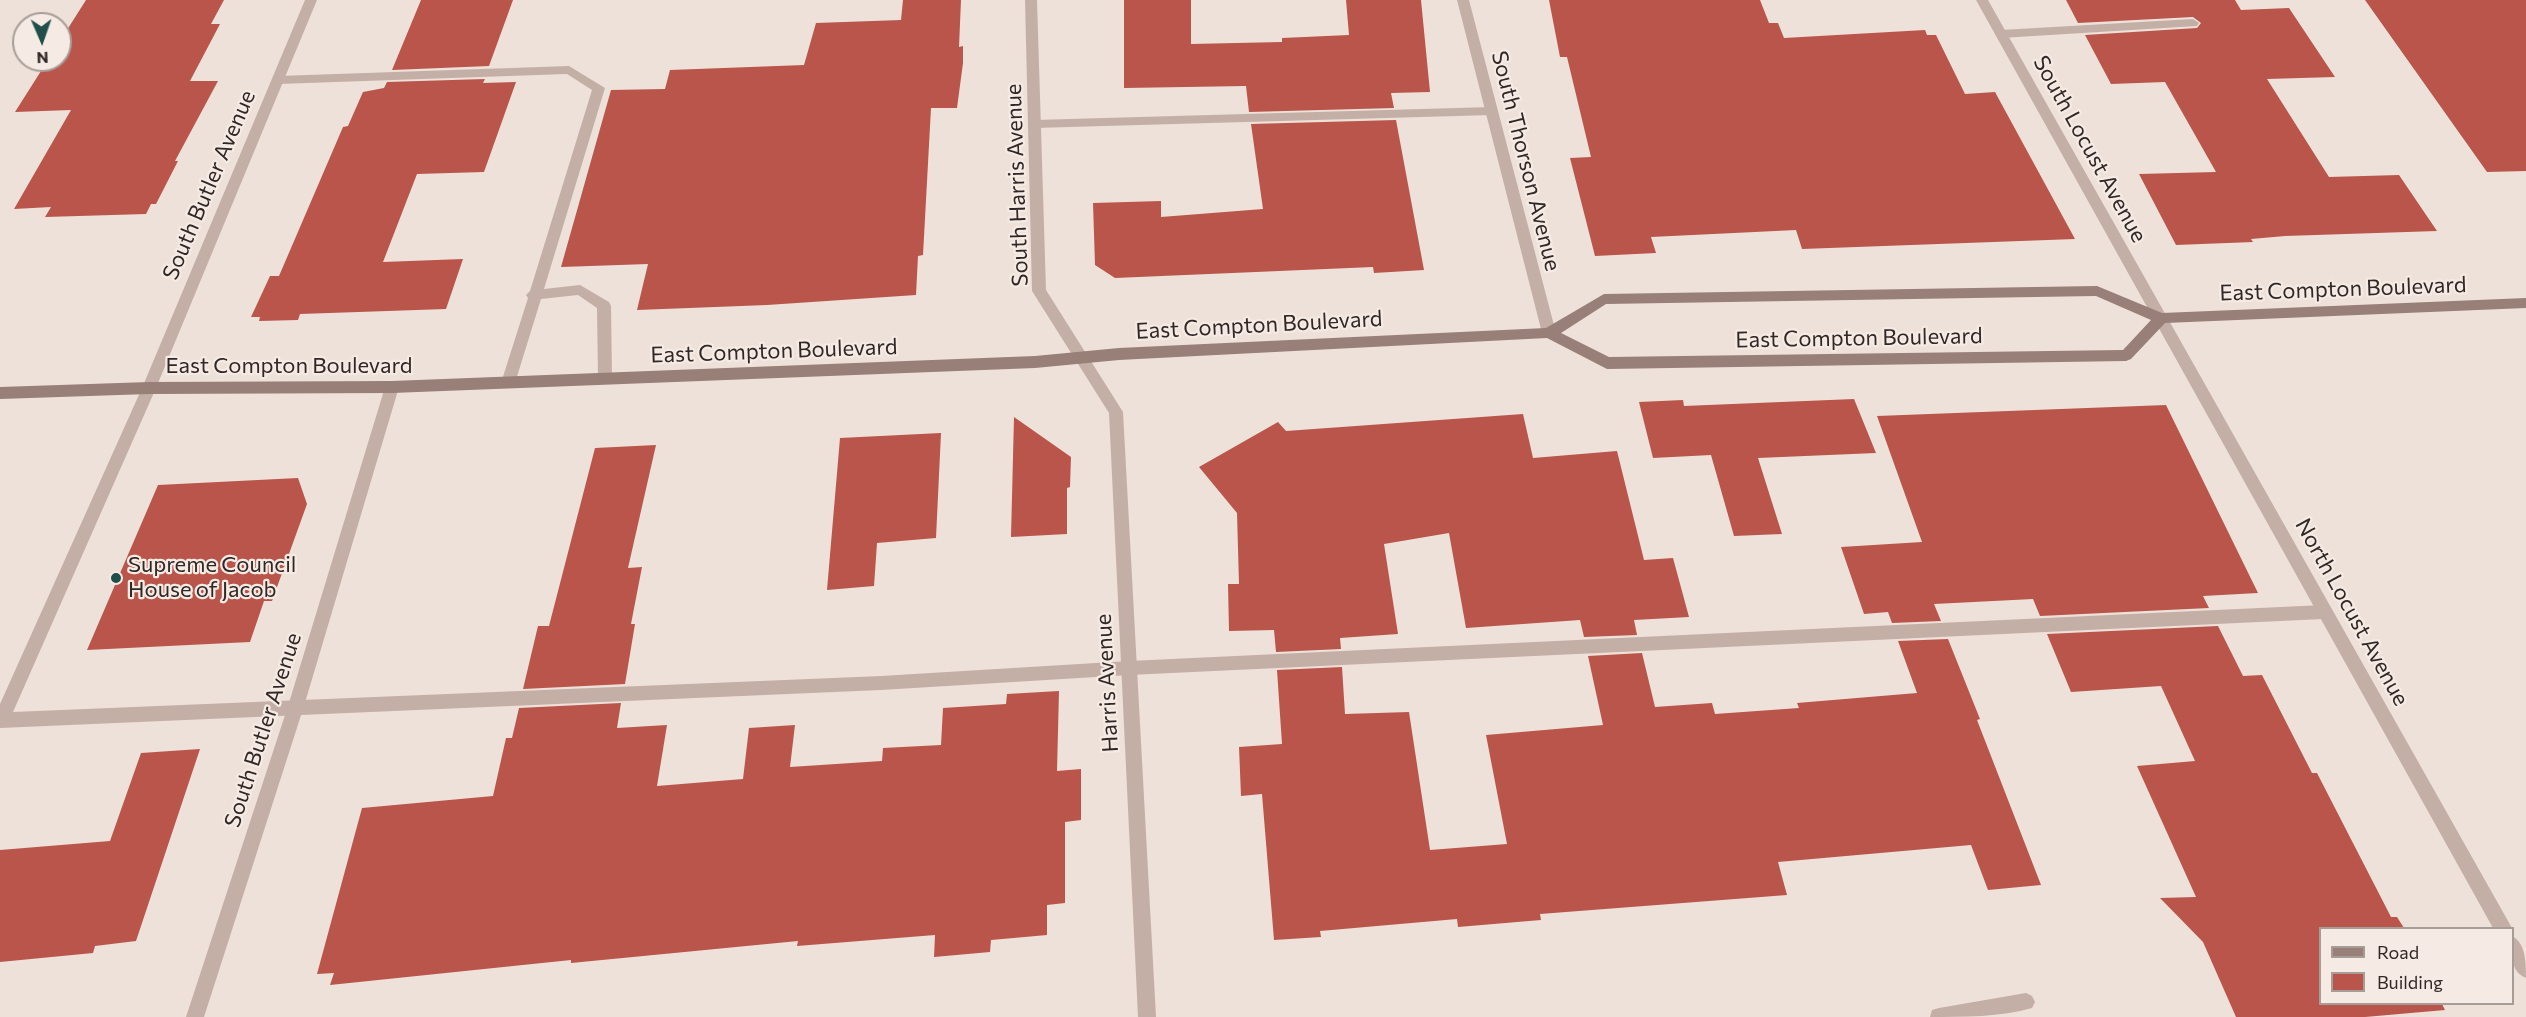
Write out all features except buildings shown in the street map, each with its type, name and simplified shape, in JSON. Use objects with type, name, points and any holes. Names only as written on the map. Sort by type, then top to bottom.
[{"type":"main road","name":"East Compton Boulevard","points":[[0,393],[149,388],[392,387],[508,383],[1035,362],[1082,357],[1549,333],[1604,299],[1616,298],[2097,291],[2161,318],[2526,303]]},
{"type":"main road","name":"East Compton Boulevard","points":[[1549,333],[1607,363],[2126,355],[2161,318]]},
{"type":"street","name":"South Butler Avenue","points":[[0,720],[149,388],[311,0]]},
{"type":"street","name":"South Harris Avenue","points":[[1031,0],[1039,291],[1082,357]]},
{"type":"street","name":"South Thorson Avenue","points":[[1463,0],[1549,333]]},
{"type":"street","name":"South Locust Avenue","points":[[1982,0],[2161,318]]},
{"type":"street","points":[[2001,34],[2193,23]]},
{"type":"street","points":[[278,80],[569,70],[599,88],[508,383]]},
{"type":"street","points":[[1034,124],[1492,111]]},
{"type":"street","points":[[533,296],[580,290],[604,306],[605,379]]},
{"type":"street","name":"North Locust Avenue","points":[[2161,318],[2323,612],[2502,927]]},
{"type":"street","name":"Harris Avenue","points":[[1082,357],[1116,412],[1147,1017]]},
{"type":"street","name":"South Butler Avenue","points":[[195,1017],[296,706],[392,387]]},
{"type":"street","points":[[0,720],[881,683],[1129,668],[2323,612]]},
{"type":"street","points":[[2514,948],[2526,969]]},
{"type":"street","points":[[1939,1017],[2026,1002]]},
{"type":"place","name":"Supreme Council House of Jacob","points":[[116,578]]}]
